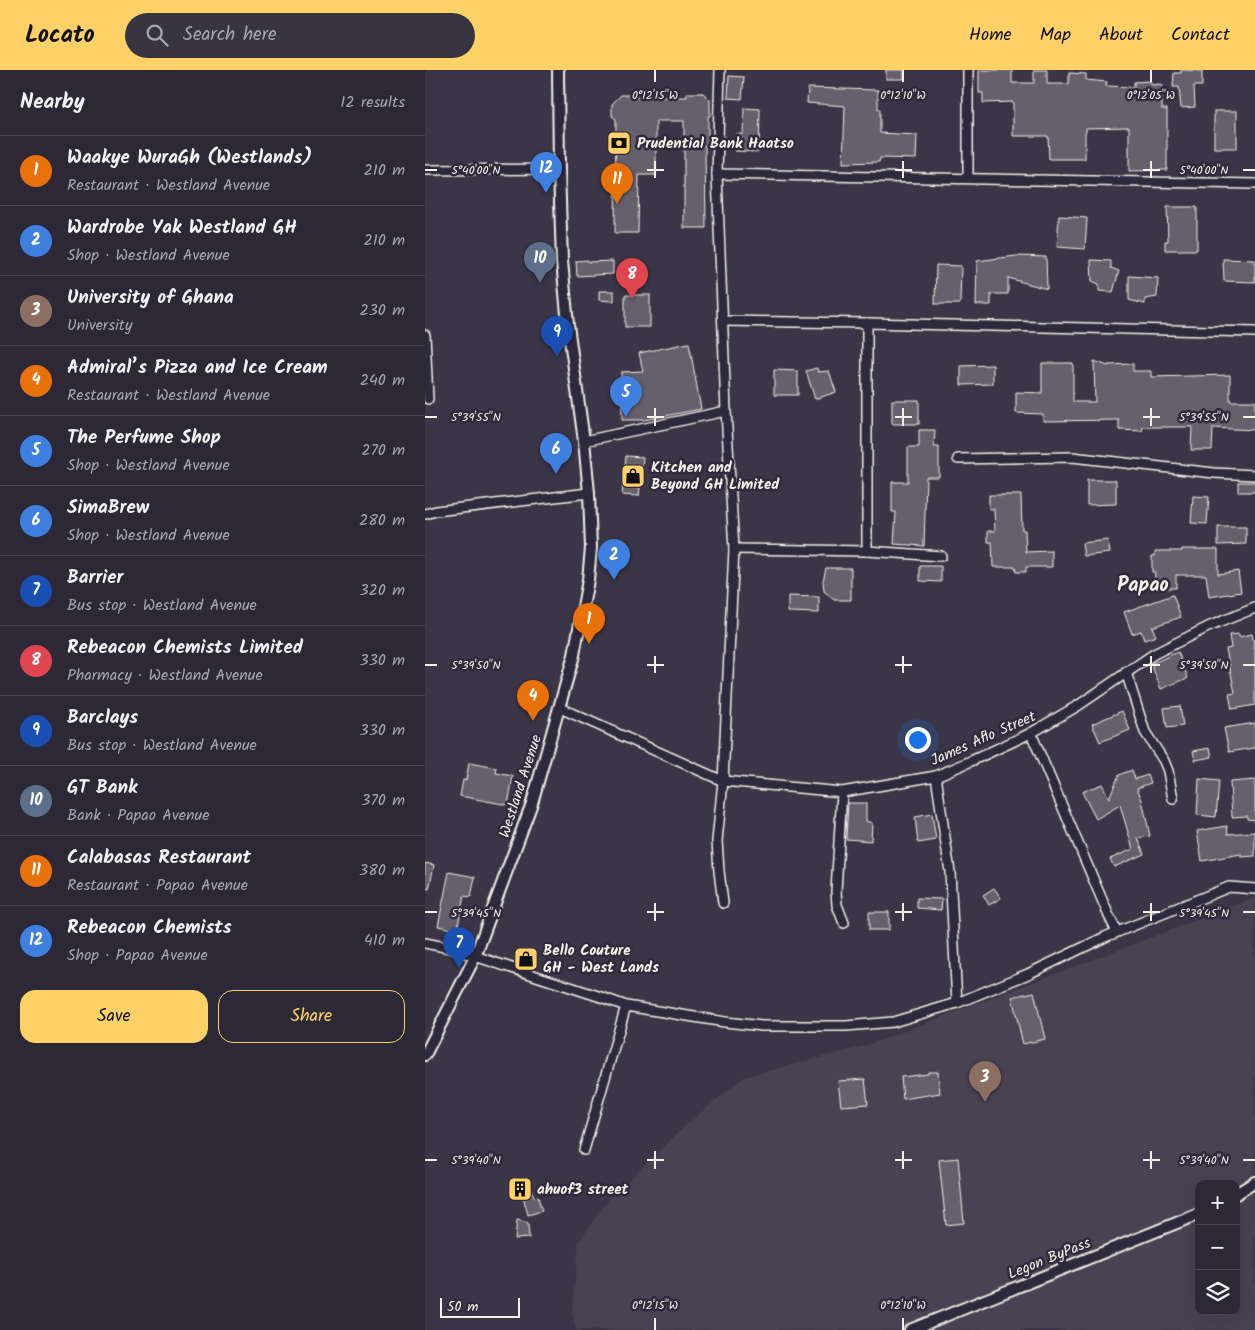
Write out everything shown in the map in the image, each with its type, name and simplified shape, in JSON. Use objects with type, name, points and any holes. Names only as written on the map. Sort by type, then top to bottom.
[{"type":"street","name":"Westland Avenue","points":[[425,1055],[475,957],[532,803],[574,655],[588,580],[591,548],[589,493],[584,441],[565,303],[559,169],[558,70]]},
{"type":"street","points":[[720,70],[717,174],[726,411],[734,549],[723,781],[717,841],[723,903]]},
{"type":"street","points":[[968,70],[968,178]]},
{"type":"street","points":[[425,170],[559,169]]},
{"type":"street","points":[[717,174],[1255,184]]},
{"type":"street","points":[[723,321],[1255,332]]},
{"type":"street","points":[[867,323],[867,551]]},
{"type":"street","points":[[425,335],[428,399]]},
{"type":"street","points":[[584,441],[726,411]]},
{"type":"street","points":[[958,459],[1072,457],[1214,473],[1255,475]]},
{"type":"street","points":[[425,514],[436,511],[589,493]]},
{"type":"street","points":[[734,549],[867,551],[941,556]]},
{"type":"street","name":"James Aflo Street","points":[[560,708],[723,781],[842,792],[936,776],[1031,733],[1079,705],[1154,654],[1208,627],[1255,608]]},
{"type":"street","points":[[1126,672],[1145,732],[1159,752],[1168,770],[1173,799]]},
{"type":"street","points":[[1031,733],[1117,932]]},
{"type":"street","points":[[936,776],[950,872],[957,1004]]},
{"type":"street","points":[[842,792],[836,891],[837,905],[844,923]]},
{"type":"street","points":[[425,943],[449,948],[625,1006],[762,1026],[885,1024],[957,1004],[1028,974],[1117,932],[1229,887],[1255,889]]},
{"type":"street","points":[[585,1150],[625,1006]]},
{"type":"street","points":[[1240,1191],[1255,1182]]},
{"type":"street","name":"Legon ByPass","points":[[910,1330],[1195,1216]]},
{"type":"shaded area","points":[[1255,898],[1255,1330],[576,1330],[572,1311],[579,1241],[611,1197],[684,1127],[744,1077],[865,1046]]},
{"type":"building","points":[[886,70],[904,70],[904,79],[886,79]]},
{"type":"building","points":[[979,70],[1012,70],[1012,83],[1034,83],[1034,70],[1047,70],[1047,84],[1069,84],[1069,73],[1086,74],[1086,80],[1107,82],[1106,86],[1134,87],[1134,82],[1150,81],[1152,85],[1162,84],[1162,109],[1167,109],[1167,170],[1129,171],[1129,127],[1086,128],[1085,159],[1049,159],[1048,136],[1013,136],[1013,102],[983,103],[983,93],[979,93]]},
{"type":"building","points":[[1181,70],[1202,71],[1202,86],[1194,86],[1195,107],[1181,108],[1179,87],[1173,87],[1174,73],[1181,73]]},
{"type":"building","points":[[729,76],[744,77],[742,99],[728,98]]},
{"type":"building","points":[[808,88],[878,90],[880,133],[917,135],[916,159],[880,158],[879,162],[843,163],[845,106],[807,103]]},
{"type":"building","points":[[687,93],[703,93],[710,100],[708,145],[705,145],[706,228],[684,228],[684,121],[656,121],[656,175],[639,175],[638,233],[615,233],[616,119],[612,116],[612,104],[621,95],[634,95],[634,97],[687,97]]},
{"type":"building","points":[[744,108],[760,109],[759,152],[735,151],[736,134],[743,134]]},
{"type":"building","points":[[1214,111],[1237,111],[1237,148],[1214,148]]},
{"type":"building","points":[[1167,207],[1197,207],[1197,250],[1165,250],[1165,241],[1168,241]]},
{"type":"building","points":[[1059,216],[1087,218],[1085,249],[1057,247]]},
{"type":"building","points":[[1016,256],[1046,257],[1047,289],[1008,278],[1008,294],[991,294],[991,305],[976,305],[977,261]]},
{"type":"building","points":[[1223,259],[1255,260],[1255,282],[1224,281]]},
{"type":"building","points":[[588,260],[588,262],[613,261],[613,274],[577,276],[576,261]]},
{"type":"building","points":[[1091,260],[1111,261],[1111,268],[1119,271],[1113,292],[1099,291],[1099,284],[1092,281]]},
{"type":"building","points":[[936,265],[961,266],[960,304],[935,304]]},
{"type":"building","points":[[1129,276],[1158,278],[1157,297],[1145,299],[1145,304],[1129,300]]},
{"type":"building","points":[[599,291],[614,291],[614,301],[599,300]]},
{"type":"building","points":[[625,295],[650,295],[650,327],[625,327]]},
{"type":"building","points":[[689,343],[701,409],[644,420],[622,420],[621,372],[643,371],[639,353]]},
{"type":"building","points":[[1094,361],[1108,366],[1133,364],[1133,371],[1151,371],[1151,377],[1230,375],[1230,401],[1255,401],[1255,430],[1213,428],[1212,450],[1191,450],[1192,427],[1143,427],[1142,431],[1119,430],[1119,420],[1043,421],[1043,414],[1016,413],[1016,392],[1042,393],[1042,363],[1073,363],[1073,402],[1095,402]]},
{"type":"building","points":[[993,365],[993,384],[961,385],[961,366]]},
{"type":"building","points":[[817,368],[818,372],[829,371],[836,392],[815,399],[806,371]]},
{"type":"building","points":[[774,370],[798,371],[798,395],[774,395]]},
{"type":"building","points":[[892,400],[919,400],[919,424],[892,424]]},
{"type":"building","points":[[919,430],[935,430],[934,447],[939,447],[939,477],[926,477],[924,546],[894,544],[896,512],[892,512],[892,482],[908,482],[908,447],[919,447]]},
{"type":"building","points":[[626,456],[643,457],[639,496],[622,495]]},
{"type":"building","points":[[1087,480],[1116,480],[1116,504],[1087,505]]},
{"type":"building","points":[[1238,482],[1255,482],[1255,492],[1238,492]]},
{"type":"building","points":[[989,495],[1021,495],[1022,530],[1025,530],[1026,552],[1052,551],[1052,567],[1026,567],[1026,572],[1016,572],[1015,567],[993,567],[992,542],[988,542],[988,531],[995,531],[994,509],[989,509]]},
{"type":"building","points":[[1193,496],[1209,497],[1207,524],[1191,523]]},
{"type":"building","points":[[1218,527],[1246,527],[1246,544],[1218,545]]},
{"type":"building","points":[[1108,540],[1110,553],[1084,556],[1082,543]]},
{"type":"building","points":[[1182,549],[1218,549],[1218,574],[1238,571],[1241,592],[1209,597],[1206,575],[1176,575],[1176,588],[1154,588],[1155,572],[1152,572],[1152,556],[1155,556],[1155,551],[1182,551]]},
{"type":"building","points":[[920,566],[941,566],[941,582],[920,581]]},
{"type":"building","points":[[826,568],[851,568],[851,600],[834,600],[824,591],[823,581]]},
{"type":"building","points":[[1173,595],[1181,617],[1152,627],[1156,636],[1144,640],[1141,631],[1132,634],[1124,612]]},
{"type":"building","points":[[788,596],[819,597],[819,613],[788,612]]},
{"type":"building","points":[[1239,634],[1239,637],[1252,634],[1255,650],[1255,705],[1232,709],[1229,694],[1235,693],[1226,649],[1231,648],[1229,635]]},
{"type":"building","points":[[1178,652],[1188,678],[1161,689],[1151,664]]},
{"type":"building","points":[[1180,706],[1183,726],[1167,728],[1164,708]]},
{"type":"building","points":[[1122,711],[1130,730],[1100,742],[1092,724]]},
{"type":"building","points":[[1255,723],[1255,748],[1229,752],[1224,728]]},
{"type":"building","points":[[1210,748],[1212,757],[1195,760],[1193,751]]},
{"type":"building","points":[[469,763],[497,768],[496,773],[513,776],[508,805],[460,796],[463,780],[466,780]]},
{"type":"building","points":[[1132,770],[1135,779],[1148,775],[1151,783],[1137,788],[1142,800],[1150,836],[1138,838],[1144,854],[1114,867],[1110,859],[1133,849],[1120,805],[1096,819],[1082,792],[1102,784],[1109,798],[1119,775]]},
{"type":"building","points":[[1199,779],[1219,781],[1216,817],[1197,815]]},
{"type":"building","points":[[1255,780],[1255,820],[1247,819],[1247,816],[1232,817],[1230,782]]},
{"type":"building","points":[[848,803],[866,803],[866,821],[872,823],[871,841],[846,839]]},
{"type":"building","points":[[932,814],[936,840],[918,843],[915,817]]},
{"type":"building","points":[[1227,826],[1228,834],[1255,832],[1255,856],[1241,857],[1241,854],[1202,861],[1197,831]]},
{"type":"building","points":[[425,863],[434,865],[429,889],[425,888]]},
{"type":"building","points":[[449,872],[475,877],[471,897],[464,896],[457,930],[438,926]]},
{"type":"building","points":[[994,888],[1001,898],[989,905],[983,895]]},
{"type":"building","points":[[917,898],[942,899],[941,910],[917,908]]},
{"type":"building","points":[[869,912],[889,912],[889,930],[869,930]]},
{"type":"building","points":[[1034,992],[1045,1039],[1023,1044],[1012,997]]},
{"type":"building","points":[[928,1072],[938,1072],[940,1093],[903,1099],[901,1077],[928,1074]]},
{"type":"building","points":[[865,1079],[868,1104],[841,1106],[838,1081]]},
{"type":"building","points":[[958,1158],[964,1223],[946,1225],[939,1160]]},
{"type":"building","points":[[527,1182],[535,1198],[538,1197],[542,1211],[528,1215],[520,1185]]},
{"type":"building","points":[[517,1220],[528,1223],[529,1238],[515,1239]]},
{"type":"place","name":"Prudential Bank Haatso","points":[[619,143]]},
{"type":"place","name":"Rebeacon Chemists","points":[[546,193]]},
{"type":"place","name":"Calabasas Restaurant","points":[[617,204]]},
{"type":"place","name":"GT Bank","points":[[540,283]]},
{"type":"place","name":"Rebeacon Chemists Limited","points":[[632,299]]},
{"type":"place","name":"Barclays","points":[[557,357]]},
{"type":"place","name":"The Perfume Shop","points":[[626,417]]},
{"type":"place","name":"SimaBrew","points":[[556,474]]},
{"type":"place","name":"Kitchen and Beyond GH Limited","points":[[633,476]]},
{"type":"place","name":"Wardrobe Yak Westland GH","points":[[614,580]]},
{"type":"place","name":"Waakye WuraGh (Westlands)","points":[[589,644]]},
{"type":"place","name":"Admiral’s Pizza and Ice Cream","points":[[533,721]]},
{"type":"place","name":"Bello Couture GH - West Lands","points":[[526,959]]},
{"type":"place","name":"Barrier","points":[[459,968]]},
{"type":"place","name":"University of Ghana","points":[[985,1102]]},
{"type":"place","name":"ahuof3 street","points":[[520,1189]]},
{"type":"district","name":"Papao","points":[[1143,584]]}]
